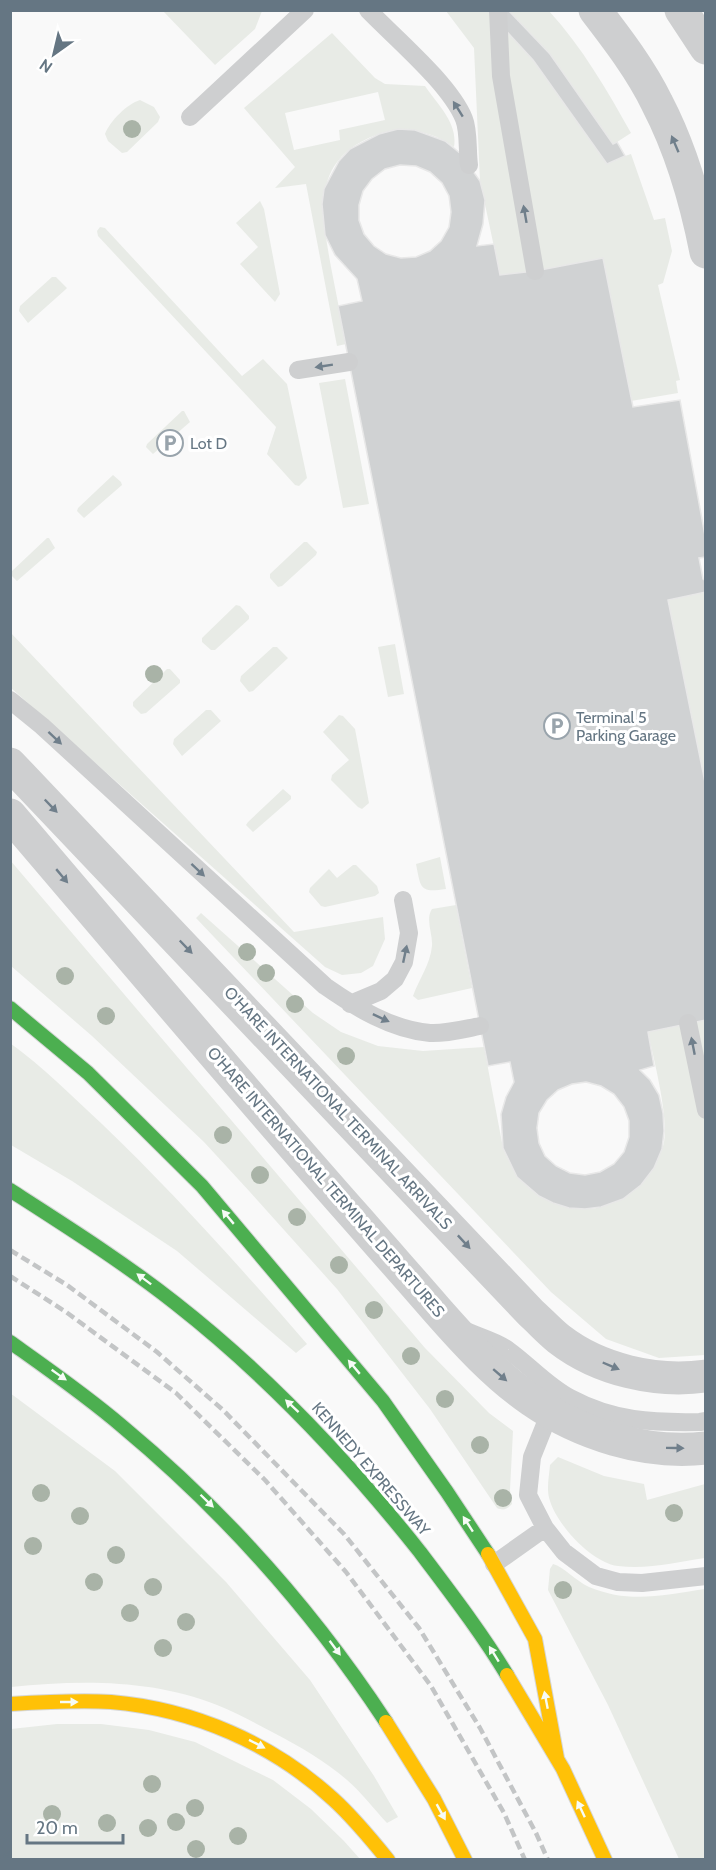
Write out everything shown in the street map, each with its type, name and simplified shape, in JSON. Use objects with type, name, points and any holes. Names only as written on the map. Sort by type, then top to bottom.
[{"type":"highway","points":[[10,1008],[88,1073],[202,1186],[383,1401],[494,1564],[535,1639],[557,1758]]},
{"type":"highway","name":"KENNEDY EXPRESSWAY","points":[[10,1190],[84,1235],[195,1318],[314,1426],[398,1522],[432,1565],[488,1645],[557,1758],[605,1860]]},
{"type":"highway","points":[[10,1342],[117,1419],[213,1506],[261,1558],[309,1614],[380,1710],[418,1772],[465,1860]]},
{"type":"highway","points":[[10,1704],[66,1701],[124,1704],[164,1711],[222,1728],[253,1741],[285,1759],[322,1787],[364,1828],[388,1860]]},
{"type":"street","points":[[595,10],[623,46],[657,103],[679,154],[694,199],[705,252]]},
{"type":"street","points":[[681,10],[705,48]]},
{"type":"street","name":"O'HARE INTERNATIONAL TERMINAL ARRIVALS","points":[[10,764],[531,1313],[559,1339],[589,1357],[624,1371],[671,1378],[705,1376]]},
{"type":"street","name":"O'HARE INTERNATIONAL TERMINAL DEPARTURES","points":[[10,815],[318,1174],[450,1324],[498,1374],[550,1412],[568,1422],[615,1440],[666,1448],[705,1448]]},
{"type":"lane","points":[[190,117],[305,10]]},
{"type":"lane","points":[[368,10],[439,81],[457,107],[465,120],[469,165]]},
{"type":"lane","points":[[498,10],[501,76],[535,271]]},
{"type":"lane","points":[[298,370],[349,362]]},
{"type":"lane","points":[[10,700],[42,726],[325,986],[350,1004],[406,1029],[432,1034],[480,1026]]},
{"type":"lane","points":[[350,1004],[381,991],[395,979],[404,962],[409,933],[403,900]]},
{"type":"lane","points":[[688,1023],[705,1110]]},
{"type":"lane","points":[[450,1324],[507,1348],[539,1378],[570,1398],[612,1416],[654,1423],[705,1420]]},
{"type":"lane","points":[[550,1412],[532,1457],[528,1495],[545,1528],[564,1552],[596,1576],[618,1582],[642,1584],[705,1576]]},
{"type":"lane","points":[[494,1564],[545,1528]]},
{"type":"shaded area","points":[[163,11],[262,11],[255,29],[215,65]]},
{"type":"shaded area","points":[[446,11],[549,11],[583,54],[603,85],[631,133],[617,142],[625,156],[631,154],[654,220],[665,218],[672,251],[663,283],[658,285],[680,380],[676,381],[678,393],[631,401],[603,258],[500,275],[480,181],[474,48]]},
{"type":"shaded area","points":[[332,33],[375,78],[385,84],[425,86],[450,122],[454,147],[436,137],[416,131],[386,132],[355,146],[340,158],[331,173],[325,189],[325,226],[346,344],[337,346],[306,184],[275,188],[295,167],[244,108]],"holes":[[[378,92],[385,120],[339,130],[340,140],[294,150],[285,113]]]},
{"type":"shaded area","points":[[140,100],[154,107],[160,117],[158,122],[127,152],[122,153],[108,141],[105,134],[120,114]]},
{"type":"shaded area","points":[[260,201],[264,209],[280,294],[275,302],[240,264],[258,247],[236,223]]},
{"type":"shaded area","points":[[100,227],[105,228],[242,376],[263,359],[287,384],[307,478],[299,486],[295,485],[267,454],[276,427],[98,236],[97,231]]},
{"type":"shaded area","points":[[52,277],[56,277],[67,288],[28,323],[19,311],[20,306]]},
{"type":"shaded area","points":[[345,379],[369,504],[343,508],[319,383]]},
{"type":"shaded area","points":[[182,411],[190,422],[153,454],[146,447],[147,444]]},
{"type":"shaded area","points":[[113,475],[122,485],[84,518],[77,511],[78,508]]},
{"type":"shaded area","points":[[47,538],[55,548],[17,581],[11,575],[12,571]]},
{"type":"shaded area","points":[[304,542],[307,542],[317,552],[316,555],[282,586],[278,587],[270,578],[270,574]]},
{"type":"shaded area","points":[[705,592],[705,787],[668,600]]},
{"type":"shaded area","points":[[236,605],[240,606],[249,619],[215,650],[211,650],[202,642],[202,638]]},
{"type":"shaded area","points":[[11,633],[294,932],[383,917],[385,939],[373,966],[361,973],[342,975],[325,967],[11,688]]},
{"type":"shaded area","points":[[395,644],[404,694],[388,697],[378,647]]},
{"type":"shaded area","points":[[273,647],[277,647],[288,658],[253,691],[249,692],[240,681],[241,676]]},
{"type":"shaded area","points":[[167,669],[170,669],[180,683],[146,713],[141,714],[133,706],[133,702]]},
{"type":"shaded area","points":[[206,710],[211,710],[221,721],[182,756],[173,744],[174,739]]},
{"type":"shaded area","points":[[339,715],[343,716],[355,729],[369,803],[362,809],[331,780],[332,775],[349,760],[323,732]]},
{"type":"shaded area","points":[[283,789],[291,796],[291,799],[253,832],[246,825],[248,822]]},
{"type":"shaded area","points":[[440,857],[446,889],[426,889],[421,884],[416,864]]},
{"type":"shaded area","points":[[10,860],[425,1348],[489,1413],[513,1431],[510,1490],[512,1504],[509,1507],[497,1508],[430,1409],[337,1289],[204,1142],[92,1036],[11,966]]},
{"type":"shaded area","points":[[356,865],[377,886],[379,893],[375,896],[321,906],[309,892],[310,888],[329,869],[337,878]]},
{"type":"shaded area","points":[[456,905],[472,988],[418,1000],[413,996],[427,966],[432,946],[430,913],[432,909]]},
{"type":"shaded area","points":[[201,913],[313,1013],[341,1032],[378,1046],[423,1051],[484,1047],[503,1148],[508,1160],[530,1189],[551,1202],[563,1206],[589,1209],[602,1206],[660,1152],[665,1125],[648,1032],[705,1020],[705,1355],[659,1358],[606,1339],[551,1292],[196,918]]},
{"type":"shaded area","points":[[10,1043],[68,1092],[156,1177],[307,1344],[296,1353],[177,1251],[72,1181],[11,1145]]},
{"type":"shaded area","points":[[10,1393],[115,1471],[226,1582],[310,1680],[374,1776],[398,1817],[387,1823],[352,1785],[321,1760],[239,1715],[192,1696],[167,1690],[115,1684],[63,1683],[11,1687]]},
{"type":"shaded area","points":[[558,1457],[604,1476],[644,1484],[647,1500],[705,1484],[705,1558],[662,1565],[629,1567],[608,1563],[587,1551],[568,1532],[550,1501],[548,1488],[550,1465]]},
{"type":"shaded area","points":[[553,1564],[589,1587],[619,1595],[647,1597],[705,1589],[705,1859],[679,1859],[608,1705],[548,1590],[550,1569]]},
{"type":"shaded area","points":[[57,1724],[101,1724],[149,1730],[195,1742],[273,1780],[311,1809],[360,1859],[11,1859],[11,1729]]},
{"type":"building","points":[[487,10],[508,10],[550,54],[613,144],[617,142],[625,156],[607,164],[533,60]]},
{"type":"building","name":"Terminal 5 Parking Garage","points":[[398,129],[415,130],[445,141],[461,154],[480,181],[485,200],[483,224],[477,246],[494,244],[500,275],[603,258],[633,407],[680,400],[706,541],[706,557],[699,558],[703,579],[706,581],[706,592],[668,600],[706,787],[706,1020],[648,1032],[654,1066],[640,1070],[650,1080],[659,1095],[664,1131],[662,1149],[654,1168],[641,1185],[623,1199],[601,1207],[569,1208],[539,1196],[517,1177],[503,1148],[501,1114],[514,1082],[510,1062],[488,1066],[338,306],[362,301],[357,279],[335,255],[325,235],[322,204],[324,189],[339,161],[350,149],[379,134]],"holes":[[[400,165],[416,166],[430,172],[442,183],[449,196],[451,212],[449,227],[441,241],[430,251],[416,257],[401,258],[386,254],[374,246],[364,234],[359,220],[359,205],[363,191],[372,179],[385,169]],[[586,1082],[601,1086],[614,1094],[624,1107],[629,1121],[629,1137],[624,1152],[614,1164],[600,1172],[585,1175],[570,1173],[556,1166],[545,1156],[539,1143],[537,1128],[539,1113],[547,1100],[558,1090],[572,1084]]]},
{"type":"railway","points":[[10,1250],[67,1285],[157,1352],[223,1410],[344,1534],[419,1628],[480,1728],[548,1860]]},
{"type":"railway","points":[[10,1276],[66,1312],[176,1393],[265,1480],[346,1572],[431,1686],[504,1813],[525,1860]]},
{"type":"traffic: fast","points":[[10,1008],[88,1073],[202,1186],[383,1401],[488,1554]]},
{"type":"traffic: fast","points":[[10,1190],[155,1288],[242,1359],[274,1389],[335,1452],[393,1518],[465,1612],[507,1675]]},
{"type":"traffic: fast","points":[[10,1342],[123,1427],[197,1493],[232,1528],[298,1602],[386,1722]]},
{"type":"traffic: slow","points":[[488,1554],[535,1639],[557,1758]]},
{"type":"traffic: slow","points":[[507,1675],[563,1769],[605,1860]]},
{"type":"traffic: slow","points":[[10,1704],[111,1702],[172,1712],[230,1732],[284,1761],[309,1779],[348,1813],[388,1860]]},
{"type":"traffic: slow","points":[[386,1722],[434,1799],[465,1860]]},
{"type":"place","name":"Lot D","points":[[170,443]]},
{"type":"place","name":"Terminal 5 Parking Garage","points":[[557,726]]}]
